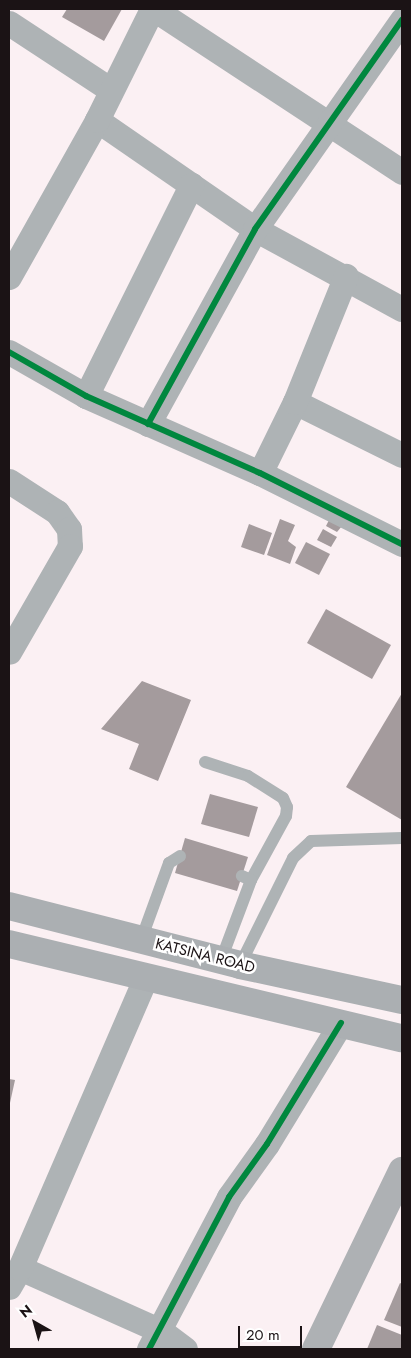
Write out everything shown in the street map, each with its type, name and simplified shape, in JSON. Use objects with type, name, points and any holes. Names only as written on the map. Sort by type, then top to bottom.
[{"type":"highway","name":"KATSINA ROAD","points":[[9,906],[230,963],[402,1000]]},
{"type":"highway","points":[[9,944],[402,1038]]},
{"type":"street","points":[[9,278],[97,120],[153,9],[328,126],[402,172]]},
{"type":"street","points":[[148,424],[255,229],[402,20]]},
{"type":"street","points":[[9,23],[111,90]]},
{"type":"street","points":[[97,120],[255,229],[346,276],[402,309]]},
{"type":"street","points":[[86,396],[191,185]]},
{"type":"street","points":[[260,473],[295,402],[346,276]]},
{"type":"street","points":[[10,355],[86,396],[260,473],[402,544]]},
{"type":"street","points":[[295,402],[402,454]]},
{"type":"street","points":[[9,481],[57,512],[69,529],[70,546],[9,652]]},
{"type":"street","points":[[146,977],[14,1277],[155,1340],[186,1349]]},
{"type":"street","points":[[155,1340],[230,1197],[267,1144],[341,1023]]},
{"type":"street","points":[[316,1349],[402,1171]]},
{"type":"lane","points":[[205,762],[248,776],[283,798],[287,807],[286,816],[247,878],[230,963]]},
{"type":"lane","points":[[230,963],[293,858],[311,841],[402,838]]},
{"type":"lane","points":[[141,940],[169,863],[180,856]]},
{"type":"building","points":[[67,9],[122,9],[104,41],[62,17]]},
{"type":"building","points":[[280,519],[295,525],[288,541],[296,547],[290,564],[267,555]]},
{"type":"building","points":[[329,520],[342,526],[337,532],[326,526]]},
{"type":"building","points":[[249,524],[272,533],[264,555],[241,547]]},
{"type":"building","points":[[323,529],[337,537],[331,547],[317,540]]},
{"type":"building","points":[[306,542],[330,554],[319,575],[295,563]]},
{"type":"building","points":[[326,609],[391,645],[372,679],[307,643]]},
{"type":"building","points":[[142,681],[191,700],[158,781],[129,769],[139,744],[101,729]]},
{"type":"building","points":[[402,693],[402,820],[346,787]]},
{"type":"building","points":[[210,794],[258,807],[249,837],[201,824]]},
{"type":"building","points":[[185,838],[248,857],[237,891],[175,873]]},
{"type":"building","points":[[9,1079],[15,1080],[10,1103],[9,1103]]},
{"type":"building","points":[[400,1283],[402,1284],[402,1327],[384,1320]]},
{"type":"building","points":[[377,1325],[402,1335],[402,1349],[367,1349]]},
{"type":"cycle path","points":[[148,424],[255,229],[402,20]]},
{"type":"cycle path","points":[[9,352],[86,396],[260,473],[402,544]]},
{"type":"cycle path","points":[[149,1349],[229,1197],[267,1144],[341,1023]]}]
